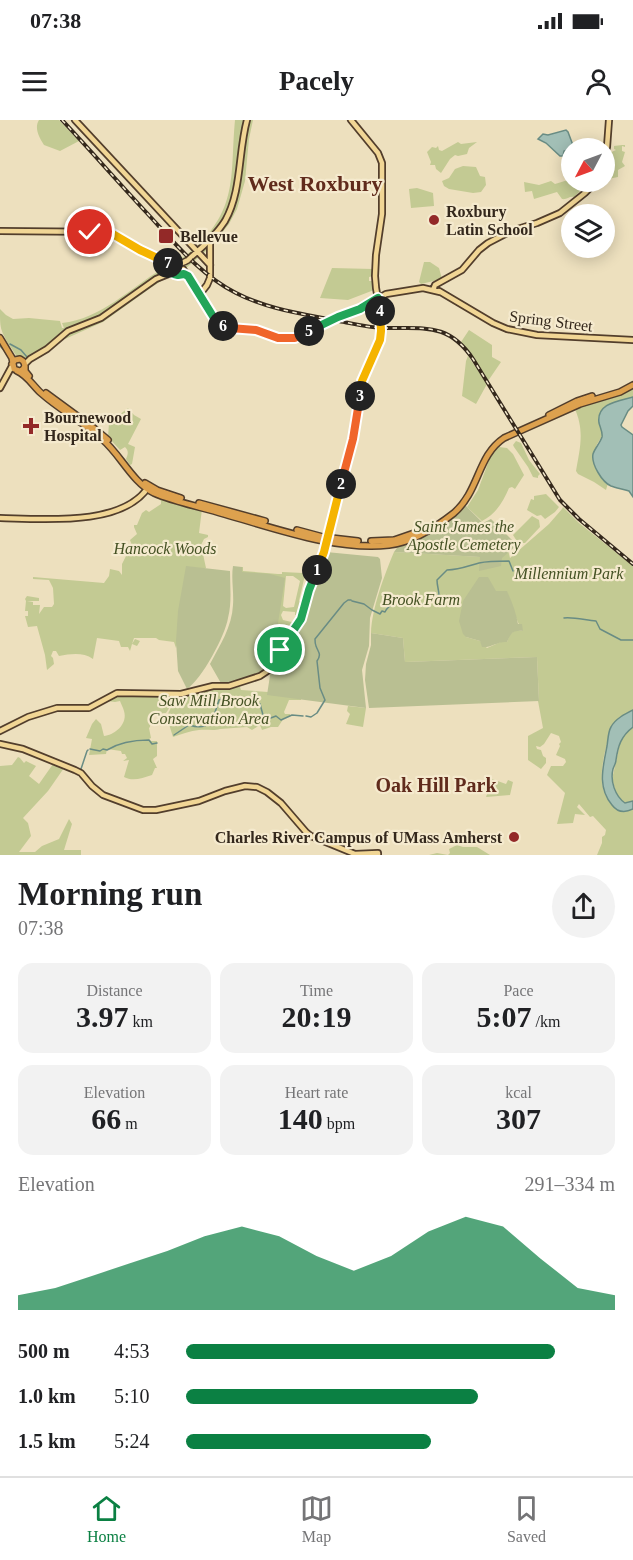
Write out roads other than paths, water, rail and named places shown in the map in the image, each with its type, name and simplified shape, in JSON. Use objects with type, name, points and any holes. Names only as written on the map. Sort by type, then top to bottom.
[{"type":"highway","points":[[0,333],[39,387],[102,434],[126,464]]},
{"type":"highway","points":[[0,338],[15,368],[37,390],[101,438],[148,488],[159,495],[326,539],[364,545],[393,546],[429,531],[452,514],[467,499],[476,477]]},
{"type":"highway","points":[[15,368],[15,360],[23,362]]},
{"type":"highway","points":[[15,368],[22,370],[23,362]]},
{"type":"highway","points":[[326,539],[380,541],[417,533],[455,506],[466,493],[488,454],[504,438],[580,404],[623,391],[631,384]]},
{"type":"main road","points":[[75,120],[210,265]]},
{"type":"main road","points":[[23,362],[47,349],[64,333],[101,318],[142,287],[166,274],[174,274],[210,239],[223,223],[232,204],[247,120]]},
{"type":"main road","points":[[0,731],[28,717],[57,708],[89,708],[117,693],[181,694],[193,689],[229,686],[262,676],[267,672],[301,619],[322,555],[353,439],[362,381],[380,338],[381,326],[375,268],[382,214],[382,163],[378,153],[351,120]]},
{"type":"main road","points":[[608,138],[609,120]]},
{"type":"main road","points":[[417,289],[438,283],[462,270],[488,243],[511,231],[561,212],[586,192]]},
{"type":"main road","points":[[0,231],[109,232],[171,266],[184,265]]},
{"type":"main road","points":[[200,294],[210,277],[210,239]]},
{"type":"main road","points":[[184,265],[187,275],[214,318],[222,326],[256,330],[280,338],[295,338],[332,319],[360,309],[388,293],[433,289]]},
{"type":"main road","points":[[166,274],[171,266]]},
{"type":"main road","points":[[171,266],[174,274]]},
{"type":"main road","points":[[433,289],[438,283]]},
{"type":"main road","points":[[426,286],[433,289]]},
{"type":"main road","name":"Spring Street","points":[[433,289],[506,329],[537,335],[633,340]]},
{"type":"main road","points":[[63,328],[75,327]]},
{"type":"main road","points":[[0,388],[15,368]]},
{"type":"main road","points":[[0,518],[78,518],[111,512],[131,505],[148,488]]},
{"type":"main road","points":[[0,745],[36,753],[75,770],[103,795],[149,811],[199,801],[227,790],[245,786],[257,787],[266,791],[281,804],[311,836],[351,853],[376,854]]},
{"type":"water","points":[[566,130],[568,132],[570,138],[561,138],[561,156],[538,139],[543,134],[548,135]]},
{"type":"water","points":[[633,397],[633,406],[621,425],[633,435],[633,497],[629,491],[611,486],[604,481],[595,467],[593,454],[602,437],[599,423],[601,411],[610,404]]},
{"type":"water","points":[[633,710],[633,727],[621,742],[612,774],[618,796],[625,803],[633,801],[633,809],[622,811],[614,808],[607,798],[603,784],[603,769],[611,727],[618,719]]},
{"type":"waterway","points":[[10,344],[21,350],[27,357]]},
{"type":"waterway","points":[[0,346],[3,349]]},
{"type":"waterway","points":[[352,601],[364,604],[380,614],[395,604],[408,603],[412,606],[425,604],[439,596],[437,580],[447,570],[482,562],[509,561],[513,571]]},
{"type":"waterway","points":[[306,716],[311,717],[317,713],[325,700],[320,688],[317,661],[319,655],[315,639],[344,603],[351,600]]},
{"type":"waterway","points":[[564,618],[596,621],[600,629],[621,640],[633,640]]},
{"type":"waterway","points":[[174,735],[189,725],[196,727],[207,725],[213,718],[219,700],[228,697],[247,705],[256,702],[260,704],[263,715],[268,719],[276,716],[281,720],[292,715],[303,716]]},
{"type":"waterway","points":[[90,749],[107,750],[122,743],[138,740],[157,743]]},
{"type":"waterway","points":[[81,769],[88,750]]},
{"type":"railway","points":[[62,120],[176,245],[210,276],[236,293],[258,303],[328,319]]},
{"type":"railway","points":[[339,321],[374,327],[434,330],[445,333],[464,347],[560,500],[633,564]]},
{"type":"place","name":"Roxbury Latin School","points":[[434,220]]},
{"type":"place","name":"Bellevue","points":[[166,236]]},
{"type":"place","name":"Bournewood Hospital","points":[[31,426]]},
{"type":"place","name":"Charles River Campus of UMass Amherst","points":[[514,837]]},
{"type":"district","name":"West Roxbury","points":[[315,183]]},
{"type":"district","name":"Oak Hill Park","points":[[436,785]]},
{"type":"park label","name":"Saint James the Apostle Cemetery","points":[[464,535]]},
{"type":"park label","name":"Hancock Woods","points":[[165,548]]},
{"type":"park label","name":"Millennium Park","points":[[569,573]]},
{"type":"park label","name":"Brook Farm","points":[[421,599]]},
{"type":"park label","name":"Saw Mill Brook Conservation Area","points":[[209,709]]}]
